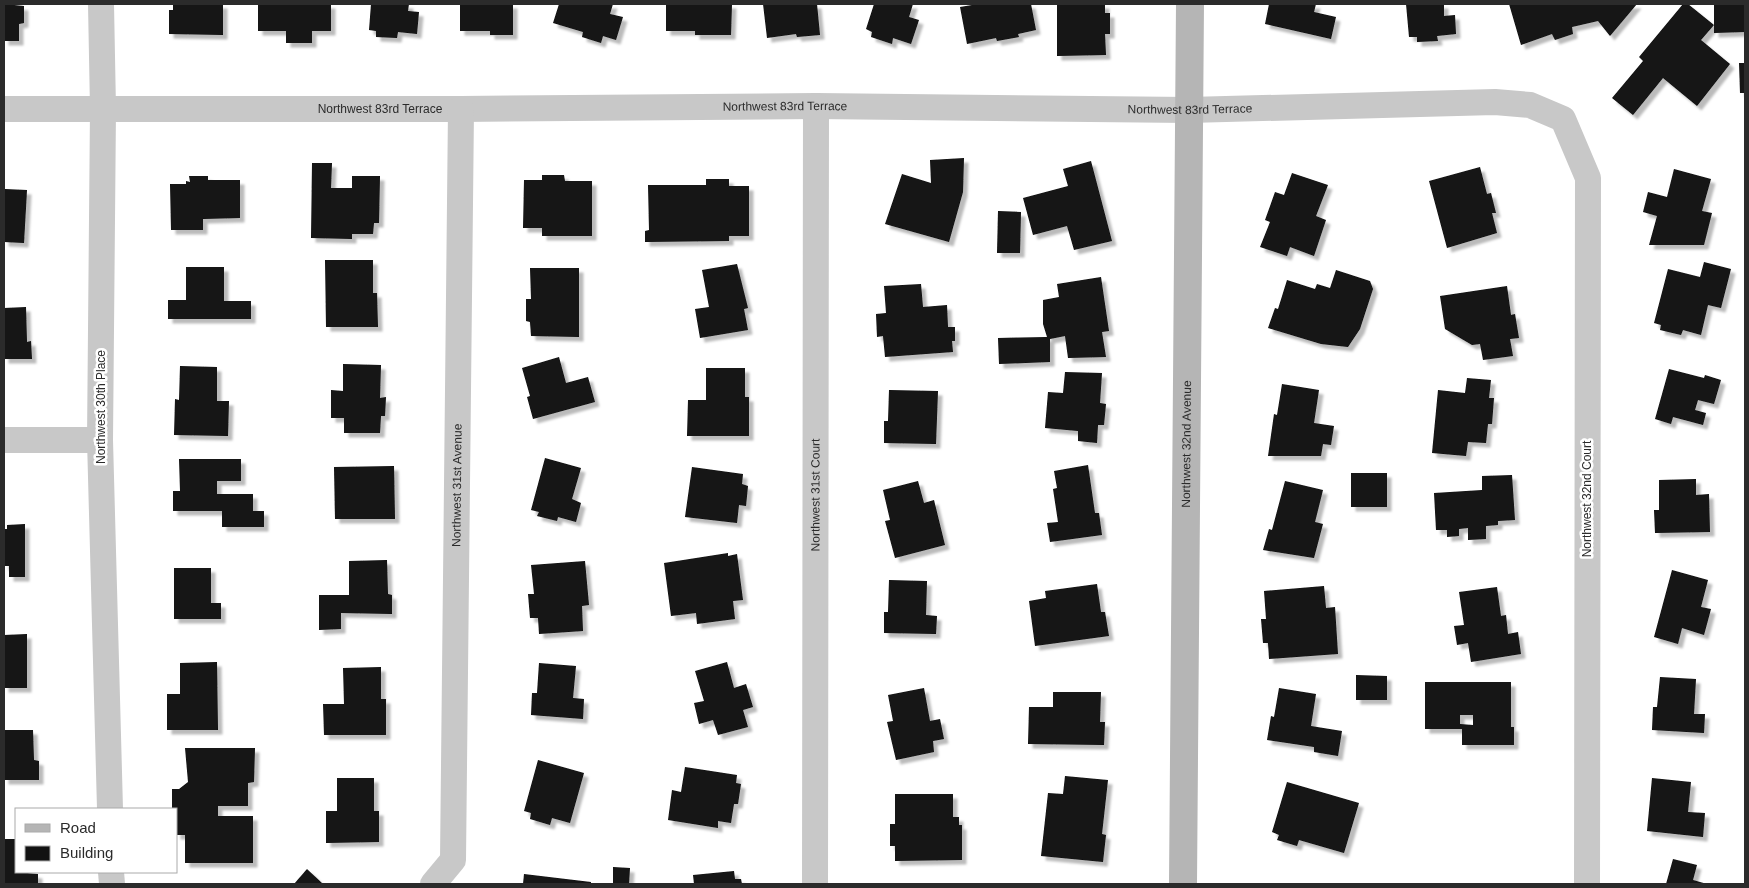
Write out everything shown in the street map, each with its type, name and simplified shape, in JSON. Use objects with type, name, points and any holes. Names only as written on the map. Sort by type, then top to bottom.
[{"type":"main road","name":"Northwest 32nd Avenue","points":[[1183,884],[1190,4]]},
{"type":"street","name":"Northwest 30th Place","points":[[101,4],[104,109],[100,440],[110,808]]},
{"type":"street","name":"Northwest 83rd Terrace","points":[[4,109],[460,109],[816,106],[1189,110],[1496,102],[1530,105],[1563,120]]},
{"type":"street","name":"Northwest 31st Court","points":[[815,884],[816,106]]},
{"type":"street","name":"Northwest 31st Avenue","points":[[433,884],[453,860],[460,109]]},
{"type":"street","name":"Northwest 32nd Court","points":[[1563,120],[1588,178],[1587,884]]},
{"type":"street","points":[[4,440],[100,440]]},
{"type":"building","points":[[4,4],[24,6],[24,23],[19,24],[19,41],[4,41]]},
{"type":"building","points":[[173,4],[223,4],[223,35],[169,34],[169,10],[173,10]]},
{"type":"building","points":[[258,4],[331,4],[331,31],[312,31],[312,43],[286,43],[286,31],[258,31]]},
{"type":"building","points":[[371,4],[409,4],[408,11],[419,12],[417,34],[398,32],[397,38],[376,37],[376,31],[369,30]]},
{"type":"building","points":[[460,4],[513,4],[513,35],[490,35],[490,31],[460,31]]},
{"type":"building","points":[[559,4],[613,4],[610,14],[623,17],[616,40],[603,36],[601,43],[582,37],[583,32],[553,23]]},
{"type":"building","points":[[666,4],[732,4],[731,35],[695,35],[695,31],[666,31]]},
{"type":"building","points":[[763,4],[817,4],[820,35],[797,37],[796,34],[767,38]]},
{"type":"building","points":[[874,4],[913,4],[909,17],[919,20],[911,44],[893,38],[892,44],[871,37],[872,32],[866,29]]},
{"type":"building","points":[[978,4],[1031,4],[1036,30],[1018,34],[1019,37],[997,41],[996,38],[967,44],[960,7]]},
{"type":"building","points":[[1057,4],[1105,4],[1105,13],[1110,13],[1110,34],[1105,34],[1106,55],[1057,56]]},
{"type":"building","points":[[1269,4],[1316,4],[1314,12],[1336,17],[1331,39],[1265,24]]},
{"type":"building","points":[[1406,4],[1444,4],[1444,16],[1455,15],[1456,34],[1437,36],[1438,41],[1417,42],[1417,37],[1409,37]]},
{"type":"building","points":[[1509,4],[1637,4],[1610,36],[1598,21],[1572,27],[1573,34],[1555,40],[1552,34],[1521,45]]},
{"type":"building","points":[[1683,4],[1688,4],[1714,25],[1701,40],[1730,64],[1697,106],[1663,78],[1633,115],[1612,98],[1643,61],[1639,57]]},
{"type":"building","points":[[1714,4],[1745,4],[1745,32],[1714,33]]},
{"type":"building","points":[[1739,63],[1745,63],[1745,93],[1740,93]]},
{"type":"building","points":[[964,158],[963,192],[949,242],[885,224],[902,174],[931,183],[930,160]]},
{"type":"building","points":[[1091,161],[1112,241],[1074,250],[1067,226],[1033,235],[1023,198],[1068,186],[1063,169]]},
{"type":"building","points":[[312,163],[332,163],[331,188],[352,188],[352,176],[380,176],[379,223],[374,223],[373,234],[352,234],[352,239],[311,238]]},
{"type":"building","points":[[1480,167],[1487,194],[1491,193],[1496,213],[1492,213],[1497,233],[1447,248],[1429,181]]},
{"type":"building","points":[[1674,169],[1711,179],[1702,211],[1712,213],[1704,245],[1649,245],[1657,216],[1643,212],[1648,192],[1667,197]]},
{"type":"building","points":[[1292,173],[1328,185],[1316,216],[1326,220],[1314,256],[1290,247],[1287,256],[1260,247],[1270,222],[1265,220],[1275,192],[1284,195]]},
{"type":"building","points":[[542,175],[564,175],[565,181],[592,181],[592,236],[542,236],[542,228],[523,228],[524,180],[542,180]]},
{"type":"building","points":[[189,176],[208,176],[208,180],[240,180],[240,218],[203,219],[203,230],[171,230],[170,184],[186,184],[186,181],[190,182]]},
{"type":"building","points":[[706,179],[729,179],[729,186],[749,186],[749,236],[729,236],[729,241],[645,242],[645,231],[649,230],[648,185],[706,185]]},
{"type":"building","points":[[5,189],[27,190],[24,243],[4,242]]},
{"type":"building","points":[[998,211],[1021,212],[1020,253],[997,253]]},
{"type":"building","points":[[325,260],[373,260],[373,293],[377,293],[378,327],[326,327]]},
{"type":"building","points":[[1704,262],[1731,269],[1721,308],[1708,305],[1701,335],[1683,330],[1681,335],[1660,330],[1661,325],[1654,323],[1668,269],[1700,277]]},
{"type":"building","points":[[737,264],[748,308],[744,309],[748,330],[700,338],[695,309],[709,307],[702,270]]},
{"type":"building","points":[[186,267],[224,267],[224,301],[251,301],[251,319],[168,319],[168,300],[186,300]]},
{"type":"building","points":[[530,268],[579,268],[579,337],[531,336],[530,322],[526,321],[526,299],[531,299]]},
{"type":"building","points":[[1336,270],[1370,281],[1373,289],[1360,329],[1348,347],[1321,344],[1268,328],[1275,308],[1278,309],[1287,280],[1315,289],[1317,284],[1330,288]]},
{"type":"building","points":[[1101,277],[1109,331],[1102,332],[1106,357],[1068,358],[1065,336],[1050,339],[1050,362],[999,364],[998,338],[1047,337],[1043,324],[1043,300],[1059,297],[1057,284]]},
{"type":"building","points":[[921,284],[923,307],[947,305],[948,327],[955,327],[955,341],[952,341],[953,352],[885,357],[883,336],[877,337],[876,314],[886,313],[884,286]]},
{"type":"building","points":[[1507,286],[1511,315],[1515,314],[1519,338],[1510,339],[1513,356],[1483,360],[1480,344],[1472,345],[1445,329],[1440,296]]},
{"type":"building","points":[[26,307],[27,342],[31,341],[32,359],[4,359],[4,308]]},
{"type":"building","points":[[559,357],[566,383],[588,377],[595,402],[533,419],[527,397],[530,396],[522,368]]},
{"type":"building","points":[[343,364],[381,365],[380,398],[386,397],[385,416],[381,416],[380,433],[344,433],[344,418],[331,418],[331,390],[343,391]]},
{"type":"building","points":[[180,366],[217,367],[217,401],[229,401],[228,436],[174,435],[175,399],[179,400]]},
{"type":"building","points":[[706,368],[745,368],[745,397],[749,397],[749,436],[687,436],[688,400],[706,400]]},
{"type":"building","points":[[1669,369],[1704,378],[1705,375],[1721,380],[1714,404],[1698,400],[1695,410],[1706,413],[1703,425],[1673,417],[1671,424],[1655,419]]},
{"type":"building","points":[[1065,372],[1102,373],[1100,403],[1106,404],[1104,425],[1098,425],[1097,443],[1078,441],[1078,431],[1045,428],[1048,392],[1063,393]]},
{"type":"building","points":[[1467,378],[1491,380],[1489,398],[1494,398],[1492,424],[1488,424],[1486,443],[1468,442],[1466,456],[1432,453],[1438,390],[1465,393]]},
{"type":"building","points":[[1282,384],[1319,390],[1314,423],[1334,426],[1331,445],[1323,444],[1321,456],[1268,456],[1274,414],[1277,415]]},
{"type":"building","points":[[889,390],[938,391],[936,444],[884,443],[884,421],[888,421]]},
{"type":"building","points":[[545,458],[581,468],[572,499],[581,503],[576,522],[558,517],[557,521],[537,516],[539,512],[531,510]]},
{"type":"building","points":[[179,459],[241,459],[241,481],[217,481],[217,494],[253,494],[253,511],[264,511],[264,527],[222,527],[222,511],[173,511],[173,491],[180,491]]},
{"type":"building","points":[[1088,465],[1095,513],[1099,513],[1102,535],[1050,542],[1047,523],[1058,522],[1053,489],[1057,488],[1054,471]]},
{"type":"building","points":[[394,466],[395,519],[335,519],[334,467]]},
{"type":"building","points":[[692,467],[743,474],[742,484],[748,486],[746,506],[739,505],[737,523],[685,517]]},
{"type":"building","points":[[1351,473],[1387,473],[1387,507],[1351,507]]},
{"type":"building","points":[[1512,475],[1515,520],[1498,521],[1498,525],[1486,526],[1486,539],[1468,540],[1468,528],[1459,529],[1459,536],[1447,537],[1447,530],[1436,530],[1434,493],[1482,490],[1482,476]]},
{"type":"building","points":[[1696,479],[1696,495],[1709,494],[1710,532],[1655,533],[1654,510],[1659,510],[1659,480]]},
{"type":"building","points":[[918,481],[924,503],[934,500],[945,545],[895,558],[885,521],[890,520],[883,490]]},
{"type":"building","points":[[1285,481],[1323,490],[1315,522],[1323,524],[1314,558],[1263,550],[1269,529],[1272,530]]},
{"type":"building","points":[[25,524],[25,577],[9,577],[9,566],[4,566],[4,529],[7,529],[7,525]]},
{"type":"building","points":[[728,553],[728,556],[737,554],[743,600],[733,601],[735,619],[697,624],[696,613],[671,616],[664,563]]},
{"type":"building","points":[[387,560],[388,594],[392,595],[392,614],[341,613],[341,629],[319,630],[319,595],[349,595],[349,561]]},
{"type":"building","points":[[585,561],[589,605],[582,606],[583,631],[539,634],[538,618],[530,618],[528,594],[534,594],[531,565]]},
{"type":"building","points":[[174,568],[211,568],[211,603],[221,603],[221,619],[174,619]]},
{"type":"building","points":[[1672,570],[1708,580],[1701,607],[1711,609],[1704,635],[1682,628],[1678,644],[1654,637]]},
{"type":"building","points":[[889,580],[927,581],[926,615],[937,616],[936,634],[884,633],[884,612],[888,612]]},
{"type":"building","points":[[1097,584],[1101,612],[1105,612],[1109,636],[1035,646],[1029,601],[1046,598],[1045,591]]},
{"type":"building","points":[[1324,586],[1326,608],[1335,607],[1338,654],[1269,659],[1268,643],[1263,643],[1261,619],[1266,619],[1264,591]]},
{"type":"building","points":[[1497,587],[1501,616],[1506,615],[1508,634],[1518,632],[1521,654],[1471,662],[1468,643],[1457,645],[1454,626],[1464,625],[1459,592]]},
{"type":"building","points":[[27,634],[27,688],[4,688],[4,635]]},
{"type":"building","points":[[217,662],[218,730],[167,730],[167,694],[180,694],[180,663]]},
{"type":"building","points":[[727,662],[734,688],[746,684],[753,707],[743,710],[748,727],[718,735],[713,720],[699,724],[694,703],[704,701],[695,671]]},
{"type":"building","points":[[539,663],[576,666],[573,698],[584,699],[583,719],[531,715],[532,693],[537,693]]},
{"type":"building","points":[[381,667],[381,699],[386,699],[386,735],[324,735],[323,704],[344,704],[343,668]]},
{"type":"building","points":[[1356,675],[1387,676],[1387,700],[1356,700]]},
{"type":"building","points":[[1660,677],[1696,679],[1694,714],[1705,714],[1704,733],[1652,730],[1653,707],[1657,707]]},
{"type":"building","points":[[1425,682],[1511,682],[1511,727],[1514,727],[1514,745],[1462,745],[1462,729],[1425,729]],"holes":[[[1460,715],[1473,715],[1473,725],[1460,724]]]},
{"type":"building","points":[[924,688],[930,721],[940,719],[944,739],[933,741],[934,752],[896,760],[887,722],[893,721],[888,695]]},
{"type":"building","points":[[1279,688],[1316,694],[1311,726],[1342,731],[1338,756],[1314,752],[1314,747],[1267,740],[1271,716],[1274,717]]},
{"type":"building","points":[[1053,692],[1101,692],[1100,722],[1105,722],[1104,745],[1028,744],[1029,707],[1053,707]]},
{"type":"building","points":[[4,730],[33,730],[34,760],[39,761],[39,780],[4,780]]},
{"type":"building","points":[[185,748],[255,748],[254,782],[248,783],[248,806],[218,806],[218,816],[253,816],[253,863],[185,863],[185,835],[178,835],[178,808],[172,808],[172,789],[179,789],[188,782]]},
{"type":"building","points":[[538,760],[584,773],[570,823],[552,818],[550,825],[530,819],[531,813],[524,811]]},
{"type":"building","points":[[685,767],[737,775],[736,783],[741,784],[738,804],[734,804],[731,823],[718,821],[718,828],[668,820],[672,790],[681,792]]},
{"type":"building","points":[[1065,776],[1108,780],[1102,834],[1106,835],[1103,862],[1041,856],[1048,793],[1063,794]]},
{"type":"building","points":[[337,778],[374,778],[374,811],[379,811],[379,842],[326,843],[326,811],[337,811]]},
{"type":"building","points":[[1652,778],[1691,782],[1688,812],[1705,813],[1703,837],[1647,831]]},
{"type":"building","points":[[1287,782],[1359,803],[1344,853],[1299,840],[1297,846],[1277,840],[1279,835],[1272,832]]},
{"type":"building","points":[[895,794],[953,794],[953,817],[959,817],[959,825],[962,825],[962,860],[895,861],[895,846],[890,846],[890,824],[895,824]]},
{"type":"building","points":[[4,839],[15,839],[15,873],[38,874],[38,884],[4,884]]},
{"type":"building","points":[[1673,859],[1697,865],[1693,880],[1707,884],[1666,884]]},
{"type":"building","points":[[613,867],[630,868],[629,884],[613,884]]},
{"type":"building","points":[[307,869],[323,884],[294,884]]},
{"type":"building","points":[[734,871],[735,879],[741,879],[742,884],[694,884],[693,875]]},
{"type":"building","points":[[524,874],[591,882],[591,884],[523,884]]}]
